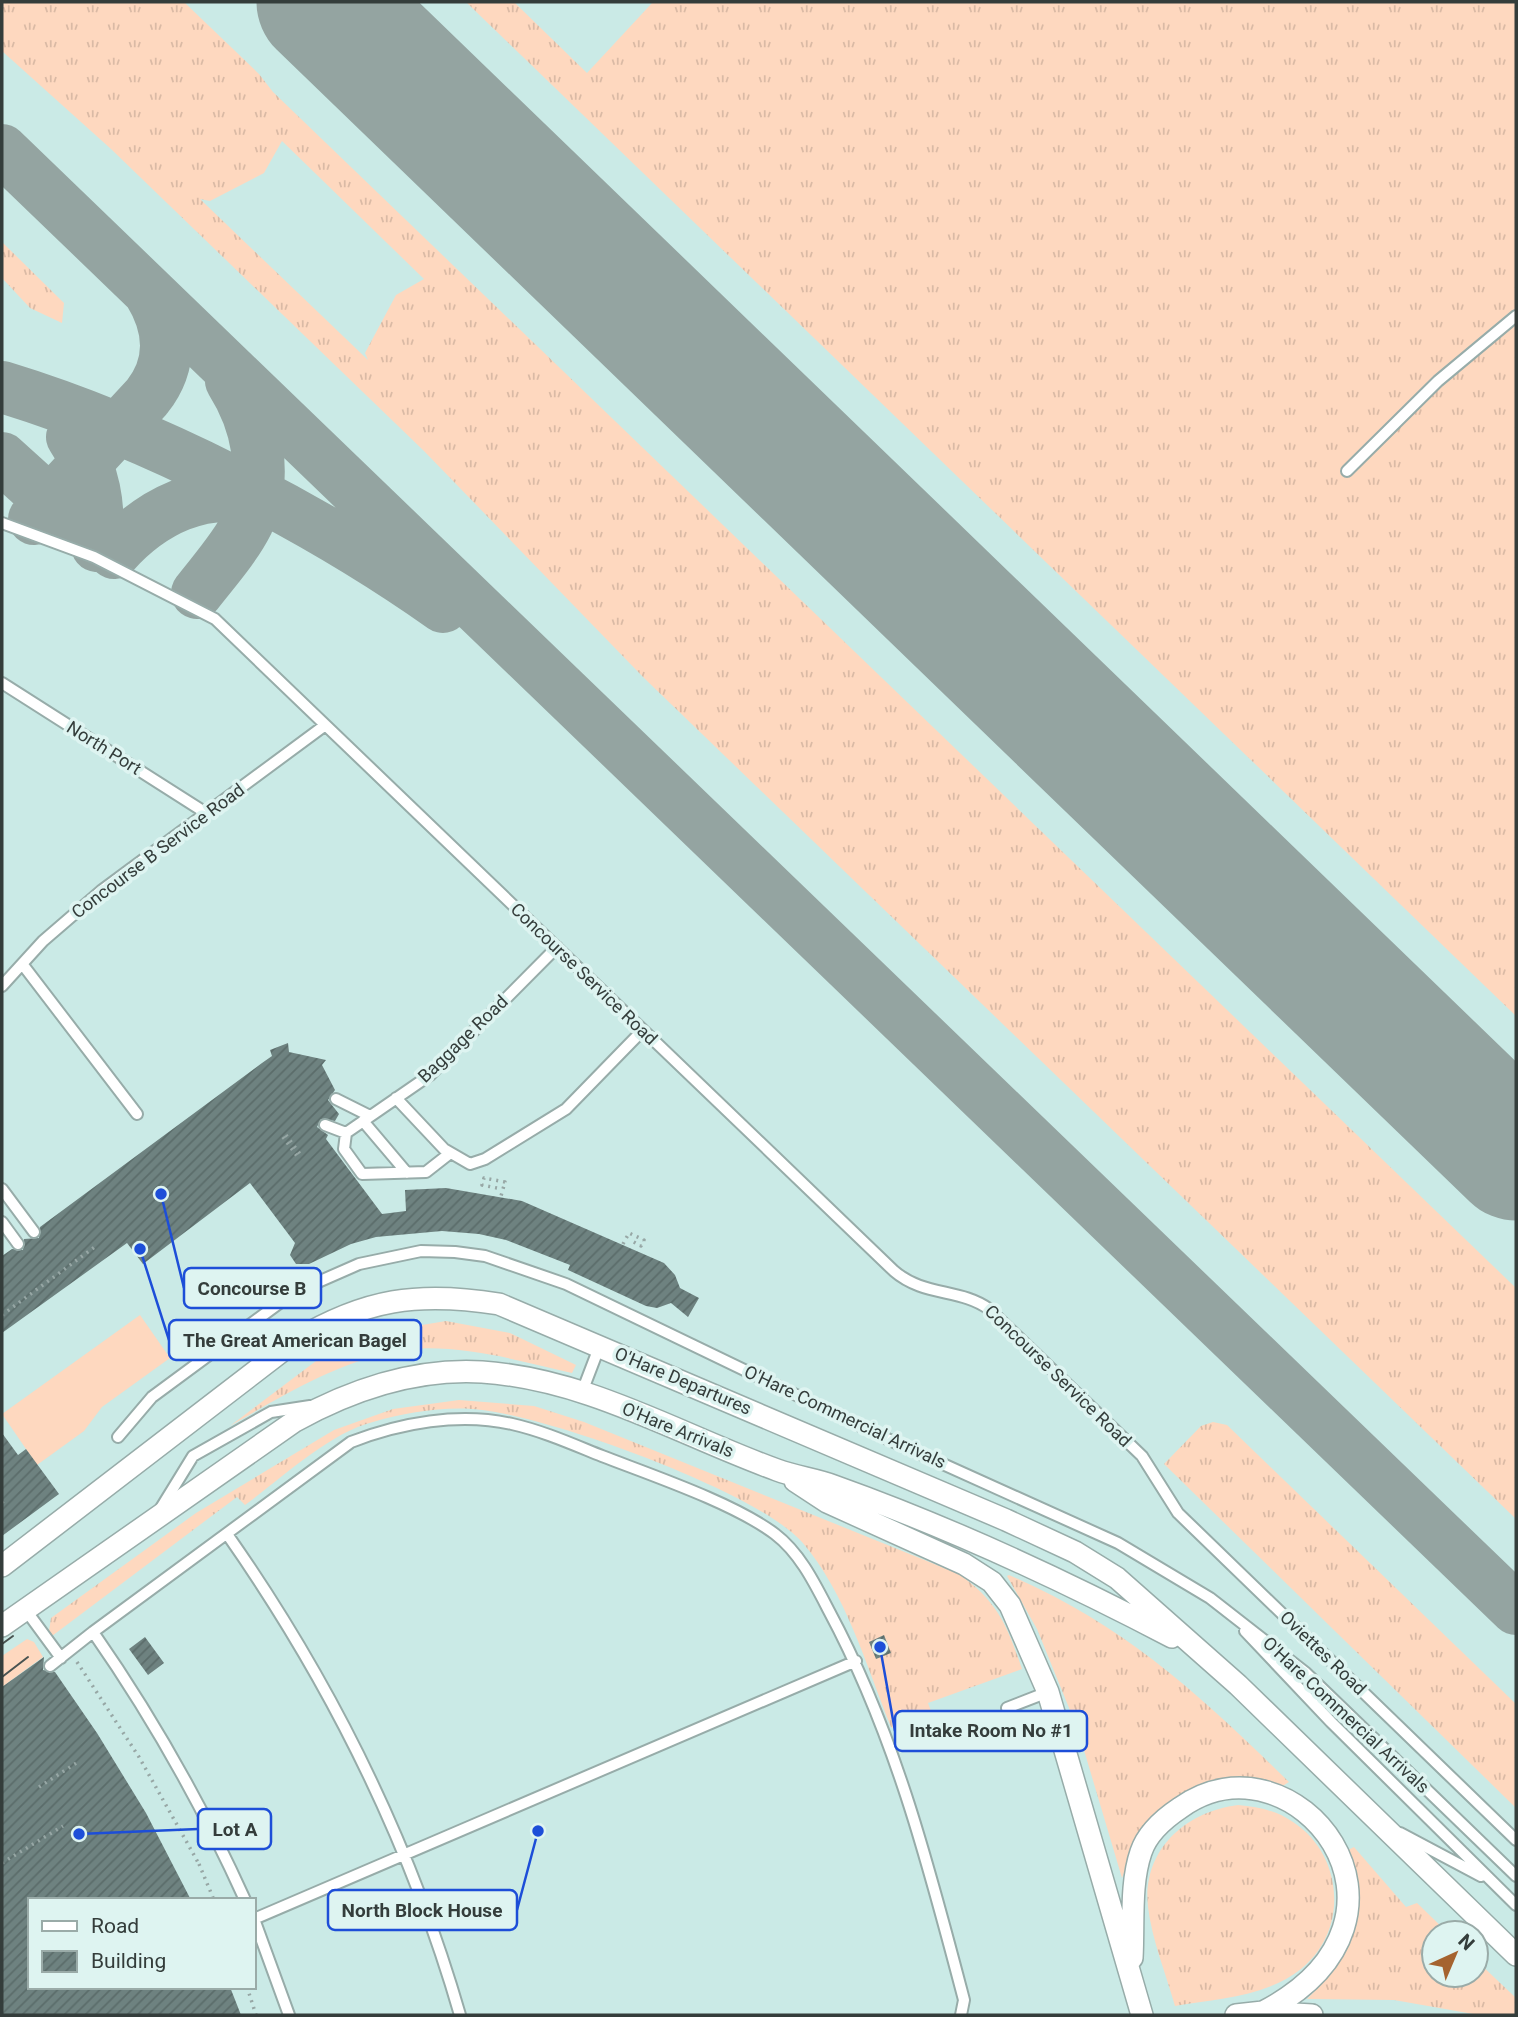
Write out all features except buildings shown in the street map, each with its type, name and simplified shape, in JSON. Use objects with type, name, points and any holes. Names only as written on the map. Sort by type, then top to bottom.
[{"type":"street","name":"O'Hare Departures","points":[[2,1566],[155,1450],[213,1402],[295,1341],[330,1320],[391,1300],[416,1297],[467,1299],[499,1304],[600,1345],[1074,1552],[1117,1578],[1202,1653]]},
{"type":"street","name":"O'Hare Arrivals","points":[[2,1626],[295,1421],[327,1404],[391,1381],[450,1372],[527,1377],[582,1392],[779,1471],[832,1485],[1026,1565],[1202,1653]]},
{"type":"street","points":[[779,1471],[827,1502],[964,1564],[992,1583],[1010,1605],[1048,1692],[1141,2008]]},
{"type":"street","points":[[1202,1653],[1516,1955]]},
{"type":"street","points":[[1132,1975],[1136,1873],[1142,1849],[1159,1826],[1185,1804],[1218,1791],[1242,1788],[1268,1793],[1296,1805],[1325,1831],[1343,1864],[1350,1907],[1344,1931],[1322,1968],[1288,1997],[1257,2013]]},
{"type":"street","points":[[1236,2015],[1312,2015]]},
{"type":"lane","points":[[1347,471],[1438,381],[1516,316]]},
{"type":"lane","name":"Concourse Service Road","points":[[2,523],[94,557],[215,619],[894,1271],[910,1285],[979,1301],[1142,1457]]},
{"type":"lane","name":"North Port","points":[[2,683],[206,813]]},
{"type":"lane","name":"Concourse B Service Road","points":[[2,986],[43,941],[101,891],[324,726]]},
{"type":"lane","name":"Baggage Road","points":[[346,1133],[430,1075],[556,947]]},
{"type":"lane","points":[[23,965],[137,1114]]},
{"type":"lane","points":[[396,1098],[449,1154],[470,1164],[485,1159],[566,1109],[643,1030]]},
{"type":"lane","points":[[336,1099],[367,1118],[407,1173]]},
{"type":"lane","points":[[325,1125],[346,1133],[344,1149],[362,1174],[432,1170],[449,1154]]},
{"type":"lane","points":[[2,1189],[34,1232]]},
{"type":"lane","points":[[2,1222],[18,1244]]},
{"type":"lane","name":"O'Hare Commercial Arrivals","points":[[118,1437],[152,1397],[293,1293],[359,1264],[421,1251],[485,1256],[566,1284],[883,1437],[1118,1543],[1222,1608],[1306,1673],[1516,1876]]},
{"type":"lane","points":[[582,1392],[600,1345]]},
{"type":"lane","points":[[156,1517],[193,1456],[271,1412],[327,1404]]},
{"type":"lane","points":[[50,1666],[351,1443],[379,1431],[439,1421],[512,1424],[676,1485],[775,1534],[807,1571],[856,1661],[890,1746],[922,1841],[964,2000],[961,2015]]},
{"type":"lane","name":"Oviettes Road","points":[[1142,1457],[1178,1513],[1516,1840]]},
{"type":"lane","points":[[227,1534],[300,1644],[369,1774],[431,1922],[460,2015]]},
{"type":"lane","points":[[1222,1608],[1516,1905]]},
{"type":"lane","points":[[24,1609],[65,1654]]},
{"type":"lane","points":[[93,1632],[143,1704],[180,1766],[244,1898]]},
{"type":"lane","points":[[256,1918],[856,1661]]},
{"type":"lane","points":[[1007,1708],[1048,1692]]},
{"type":"lane","points":[[1380,1823],[1493,1883]]},
{"type":"lane","points":[[256,1924],[289,2015]]},
{"type":"path","points":[[284,1136],[298,1155]]},
{"type":"path","points":[[497,1188],[482,1185],[484,1178],[505,1182],[501,1196]]},
{"type":"path","points":[[623,1244],[629,1233],[644,1240],[641,1246],[630,1240]]},
{"type":"path","points":[[2,1315],[96,1246]]},
{"type":"path","points":[[2,1502],[5,1507]]},
{"type":"path","points":[[65,1654],[139,1757],[198,1863],[213,1898]]},
{"type":"path","points":[[38,1787],[78,1762]]},
{"type":"path","points":[[55,1769],[58,1774]]},
{"type":"path","points":[[2,1863],[63,1826]]},
{"type":"path","points":[[248,1989],[256,2015]]},
{"type":"shaded area","points":[[2,2],[1516,2],[1516,2015],[2,2015]]},
{"type":"green space","points":[[2,2],[184,2],[259,74],[273,92],[1516,1288],[1516,1519],[644,678],[424,451],[111,149],[2,51]],"holes":[[[282,141],[424,279],[396,295],[365,353],[368,360],[200,199],[210,201],[264,173]]]},
{"type":"green space","points":[[466,2],[514,2],[587,73],[653,2],[1516,2],[1516,1016]]},
{"type":"green space","points":[[2,242],[64,303],[62,323],[30,308],[2,278]]},
{"type":"green space","points":[[140,1315],[170,1358],[102,1407],[84,1431],[37,1465],[2,1414]]},
{"type":"green space","points":[[446,1321],[510,1333],[576,1365],[572,1373],[480,1353],[432,1348],[408,1349],[345,1366],[230,1426],[324,1355],[362,1335]]},
{"type":"green space","points":[[459,1400],[534,1406],[584,1422],[959,1574],[983,1594],[1000,1616],[1022,1669],[928,1703],[934,1719],[901,1732],[891,1727],[854,1630],[831,1584],[802,1542],[778,1522],[741,1500],[696,1479],[595,1439],[546,1424],[472,1409],[435,1410],[397,1416],[373,1422],[340,1436],[306,1458],[245,1505],[237,1497],[52,1636],[49,1631],[51,1618],[196,1513],[334,1430],[393,1409]]},
{"type":"green space","points":[[1213,1422],[1227,1425],[1516,1704],[1516,1808],[1164,1464],[1201,1426]]},
{"type":"green space","points":[[1007,1576],[1089,1616],[1159,1665],[1192,1691],[1289,1782],[1281,1787],[1227,1783],[1203,1788],[1182,1798],[1164,1812],[1148,1830],[1122,1878],[1078,1730],[1037,1629]]},
{"type":"green space","points":[[27,1639],[34,1642],[43,1657],[2,1687],[2,1656]]},
{"type":"green space","points":[[1238,1805],[1267,1810],[1287,1818],[1310,1836],[1323,1854],[1331,1873],[1334,1894],[1333,1914],[1327,1935],[1317,1953],[1301,1969],[1272,1986],[1224,1999],[1175,2006],[1148,1907],[1152,1868],[1171,1837],[1185,1825],[1219,1809]]},
{"type":"green space","points":[[1354,1847],[1406,1907],[1417,1903],[1434,1919],[1420,1919],[1420,1989],[1490,1989],[1490,1973],[1516,1998],[1516,2015],[1479,2015],[1394,2000],[1307,1999],[1337,1965],[1353,1932],[1356,1895],[1348,1850]]},
{"type":"taxiway","points":[[2,150],[1516,1609]]},
{"type":"taxiway","points":[[34,519],[147,397],[155,384],[165,359],[166,346],[162,319],[149,292]]},
{"type":"taxiway","points":[[197,593],[243,532],[258,486],[259,468],[253,432],[248,414],[231,381]]},
{"type":"taxiway","points":[[2,387],[116,428],[231,480],[342,541],[443,607]]},
{"type":"taxiway","points":[[72,437],[86,463],[94,489],[98,517],[97,546]]},
{"type":"taxiway","points":[[2,458],[75,524]]},
{"type":"taxiway","points":[[114,553],[145,525],[180,505],[219,496],[260,501]]},
{"type":"runway","points":[[323,2],[1516,1154]]},
{"type":"tram line","points":[[2,1644],[13,1636]]},
{"type":"tram line","points":[[2,1677],[28,1657]]},
{"type":"place","name":"Concourse B","points":[[161,1194]]},
{"type":"place","name":"The Great American Bagel","points":[[140,1249]]},
{"type":"place","name":"Intake Room No #1","points":[[880,1647]]},
{"type":"place","name":"North Block House","points":[[538,1831]]},
{"type":"place","name":"Lot A","points":[[79,1834]]}]
